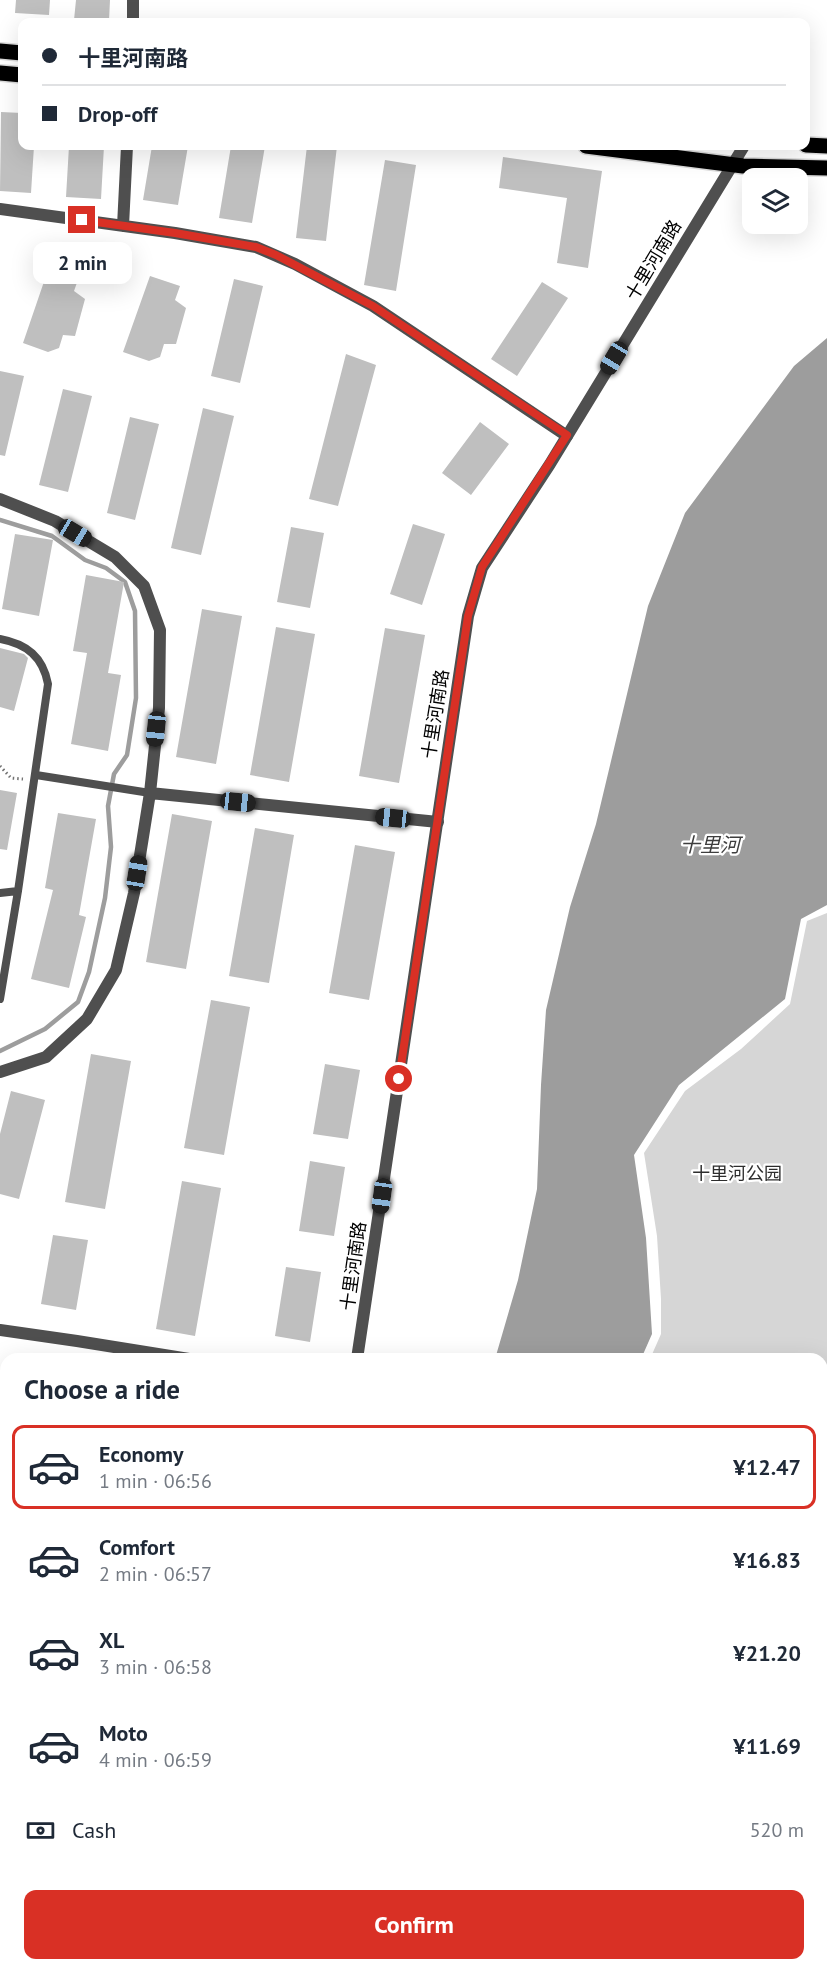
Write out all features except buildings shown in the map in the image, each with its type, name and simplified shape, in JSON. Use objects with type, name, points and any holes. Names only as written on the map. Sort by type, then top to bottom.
[{"type":"main road","points":[[0,51],[18,53]]},
{"type":"main road","points":[[0,73],[18,75]]},
{"type":"main road","points":[[810,145],[827,146]]},
{"type":"main road","points":[[619,150],[733,164],[827,168]]},
{"type":"street","points":[[133,0],[133,18]]},
{"type":"street","points":[[123,226],[127,150]]},
{"type":"street","name":"十里河南路","points":[[358,1353],[468,616],[482,567],[567,435],[742,150]]},
{"type":"street","points":[[0,209],[256,247],[295,264],[373,306],[567,435]]},
{"type":"street","points":[[0,499],[55,521],[115,557],[144,586],[160,630],[159,708],[150,793],[134,893],[116,970],[87,1018],[46,1057],[0,1072]]},
{"type":"street","points":[[150,793],[438,822]]},
{"type":"street","points":[[0,1330],[152,1353]]},
{"type":"lane","points":[[0,639],[24,648],[38,659],[46,669],[48,684],[36,775],[0,999]]},
{"type":"lane","points":[[36,775],[150,793]]},
{"type":"lane","points":[[0,893],[18,891]]},
{"type":"path","points":[[0,766],[10,778],[23,779],[36,775]]},
{"type":"green space","name":"十里河公园","points":[[827,913],[827,1353],[653,1353],[661,1334],[661,1299],[657,1236],[644,1153],[685,1091],[741,1049],[790,1004],[807,921]]},
{"type":"water","name":"十里河","points":[[827,338],[827,905],[801,919],[785,999],[679,1085],[634,1155],[646,1238],[652,1334],[644,1353],[497,1353],[518,1280],[537,1189],[546,1010],[570,907],[596,824],[648,606],[685,513],[794,366]]},
{"type":"waterway","points":[[0,520],[52,536],[85,560],[106,568],[125,582],[135,611],[136,698],[127,755],[114,774],[108,806],[111,847],[105,898],[89,972],[78,1002],[45,1029],[0,1051]]},
{"type":"route","points":[[82,220],[256,247],[276,255],[373,306],[567,435],[482,567],[468,616],[399,1079]]}]
